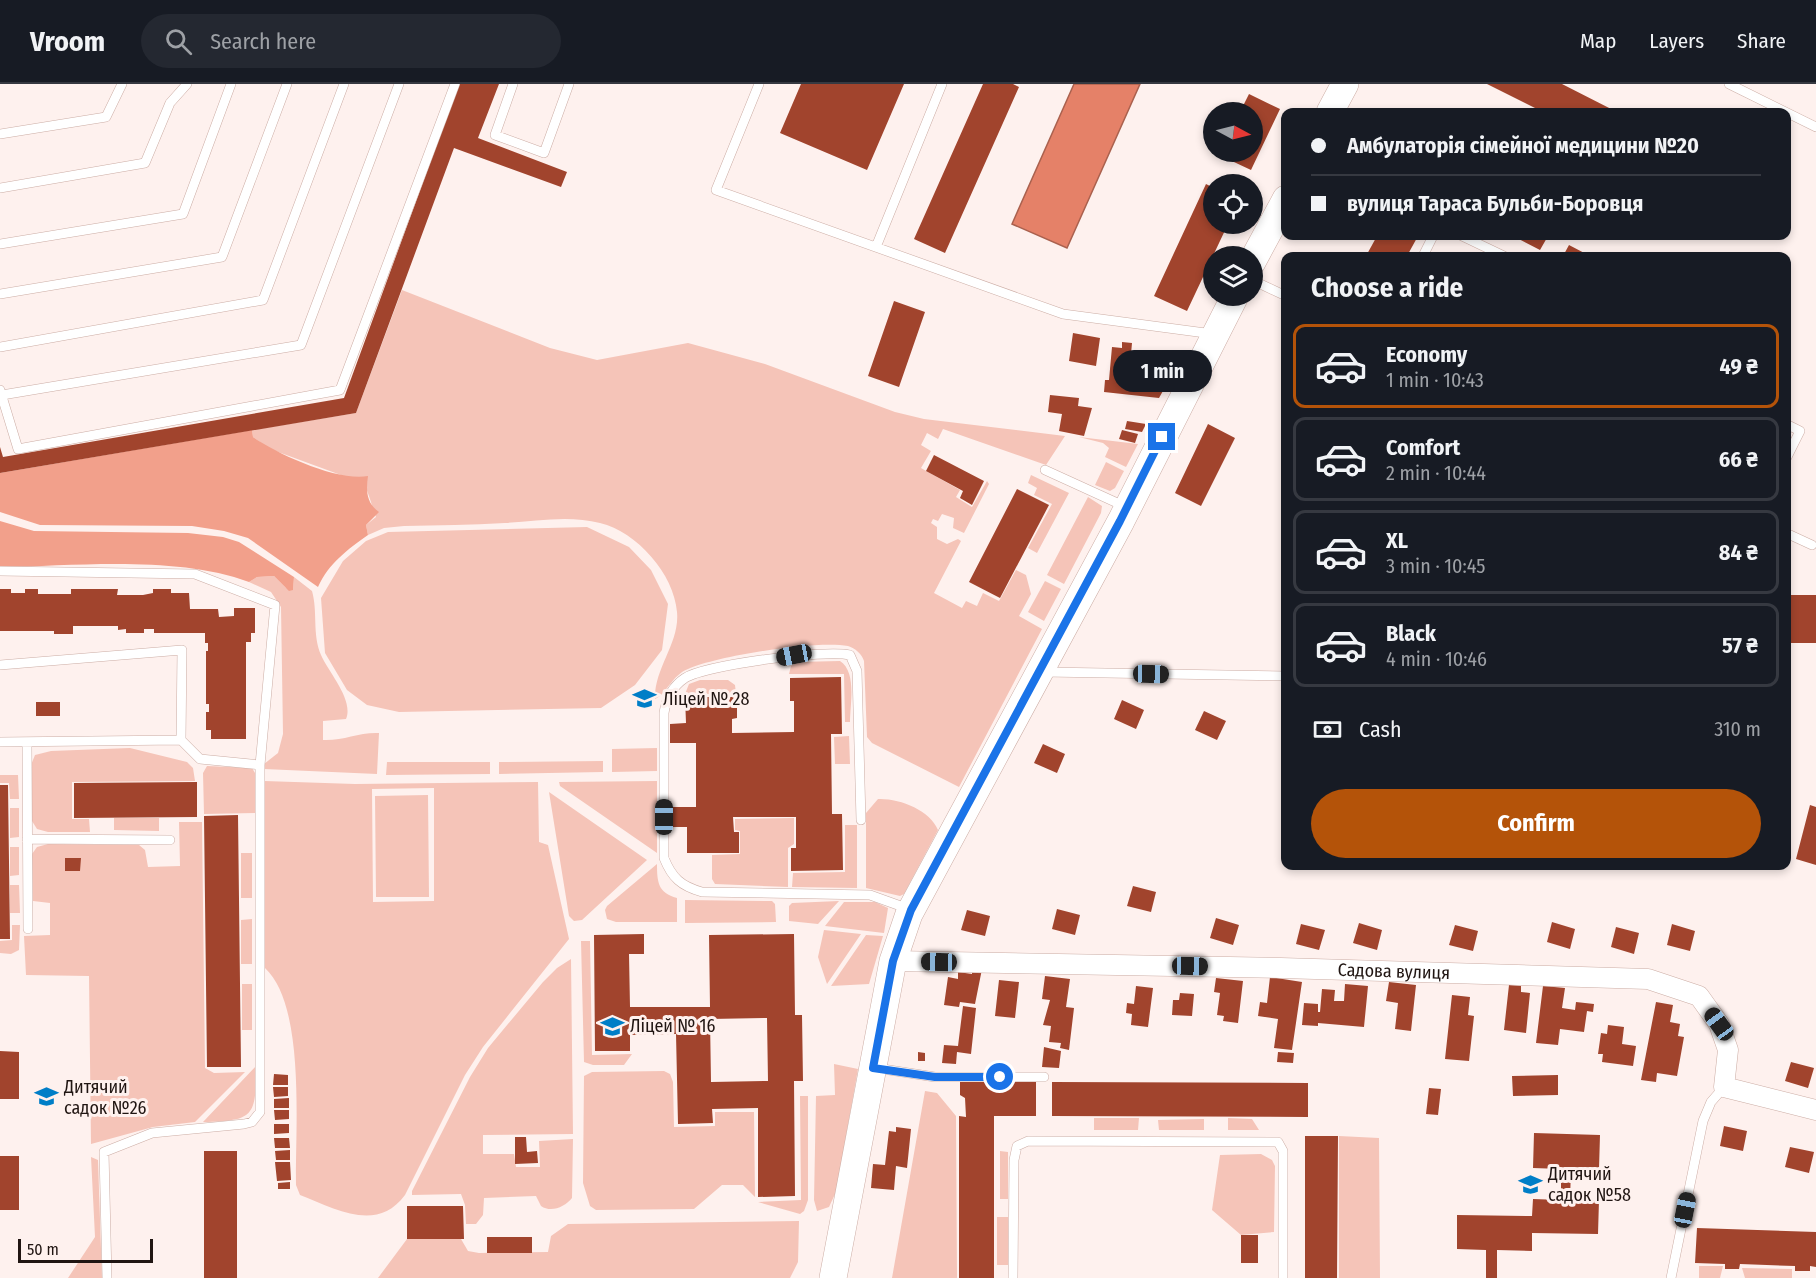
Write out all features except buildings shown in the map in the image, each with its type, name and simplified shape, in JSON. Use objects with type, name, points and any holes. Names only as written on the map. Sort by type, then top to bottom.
[{"type":"street","points":[[1332,108],[1345,84]]},
{"type":"street","points":[[1261,246],[1281,208]]},
{"type":"street","points":[[833,1278],[893,961],[911,910],[1127,507],[1230,306]]},
{"type":"street","name":"Садова вулиця","points":[[893,961],[1269,968],[1648,979],[1699,996],[1719,1024],[1728,1050],[1724,1086]]},
{"type":"street","points":[[1724,1086],[1816,1110]]},
{"type":"lane","points":[[0,134],[106,117],[122,84]]},
{"type":"lane","points":[[0,188],[145,163],[170,103],[187,84]]},
{"type":"lane","points":[[0,244],[183,213],[231,84]]},
{"type":"lane","points":[[0,294],[222,257],[287,84]]},
{"type":"lane","points":[[0,347],[263,300],[344,84]]},
{"type":"lane","points":[[399,84],[302,345],[1,393],[18,449],[340,390],[455,84]]},
{"type":"lane","points":[[513,84],[495,135],[544,153],[569,84]]},
{"type":"lane","points":[[759,84],[717,190],[1063,314],[1216,334]]},
{"type":"lane","points":[[876,247],[942,84]]},
{"type":"lane","points":[[1729,84],[1778,108]]},
{"type":"lane","points":[[1791,115],[1816,127]]},
{"type":"lane","points":[[1470,240],[1496,252]]},
{"type":"lane","points":[[1263,285],[1281,294]]},
{"type":"lane","points":[[1791,426],[1800,431],[1791,449]]},
{"type":"lane","points":[[1045,470],[1127,507]]},
{"type":"lane","points":[[1791,535],[1812,545]]},
{"type":"lane","points":[[0,571],[195,574],[275,605],[260,765],[260,1112],[252,1122],[152,1133],[104,1152],[107,1278]]},
{"type":"lane","points":[[0,665],[182,650],[182,740],[200,759],[260,765]]},
{"type":"lane","points":[[861,820],[857,671],[850,655],[805,653],[696,674],[679,683],[672,691],[664,713],[664,858],[675,879],[688,888],[702,892],[875,895],[911,910]]},
{"type":"lane","points":[[1038,672],[1281,676]]},
{"type":"lane","points":[[0,742],[27,744],[182,740]]},
{"type":"lane","points":[[27,744],[28,929]]},
{"type":"lane","points":[[27,839],[170,840]]},
{"type":"lane","points":[[873,1068],[935,1077],[1044,1077]]},
{"type":"lane","points":[[1671,1278],[1703,1121],[1711,1102],[1724,1086]]},
{"type":"lane","points":[[1013,1278],[1014,1160],[1017,1146],[1028,1141],[1278,1142],[1282,1151],[1283,1278]]},
{"type":"shaded area","points":[[1074,84],[1140,84],[1067,248],[1012,224]]},
{"type":"shaded area","points":[[402,290],[550,348],[597,360],[688,343],[765,364],[895,412],[924,419],[1065,436],[1046,465],[943,429],[938,439],[927,433],[921,445],[931,451],[921,468],[960,490],[956,497],[972,507],[987,481],[989,484],[964,533],[953,528],[954,518],[942,514],[938,521],[933,519],[931,523],[937,527],[937,539],[947,544],[958,539],[961,541],[934,593],[962,608],[966,601],[977,606],[983,593],[999,601],[1016,570],[1026,575],[1031,594],[1019,616],[1042,629],[959,787],[872,743],[867,737],[864,661],[858,652],[848,646],[791,647],[743,654],[702,664],[682,672],[655,699],[658,677],[675,634],[677,612],[674,598],[669,583],[651,557],[640,545],[614,528],[577,519],[553,519],[492,524],[404,526],[384,528],[368,535],[366,525],[376,517],[360,478],[349,478],[270,449],[253,437],[252,430],[356,413]]},
{"type":"shaded area","points":[[252,430],[253,437],[264,444],[309,465],[341,475],[368,476],[368,496],[372,505],[379,512],[366,525],[368,535],[333,564],[318,587],[248,538],[224,531],[192,526],[40,525],[0,512],[0,473]]},
{"type":"shaded area","points":[[1079,437],[1138,444],[1126,467],[1105,457],[1109,448],[1103,443]]},
{"type":"shaded area","points":[[1106,462],[1124,471],[1115,488],[1110,491],[1095,485]]},
{"type":"shaded area","points":[[1031,475],[1069,493],[1037,553],[1028,548],[1052,504],[1034,495],[1037,488],[1028,483]]},
{"type":"shaded area","points":[[1088,497],[1102,506],[1101,513],[1064,584],[1047,575]]},
{"type":"shaded area","points":[[0,521],[34,531],[188,533],[223,537],[239,542],[294,577],[293,590],[289,591],[274,576],[257,577],[249,582],[191,568],[159,565],[94,564],[0,567]]},
{"type":"shaded area","points":[[587,527],[629,547],[651,570],[668,604],[662,650],[635,685],[601,708],[399,712],[367,705],[347,690],[325,653],[321,598],[343,561],[366,541],[388,532]]},
{"type":"shaded area","points":[[274,576],[286,588],[293,590],[294,577],[312,591],[318,647],[347,704],[346,719],[323,721],[323,740],[379,733],[377,774],[264,769],[264,764],[278,753],[283,734],[281,607],[271,592],[249,582],[257,577]]},
{"type":"shaded area","points":[[1045,581],[1061,589],[1044,621],[1028,612]]},
{"type":"shaded area","points":[[840,661],[845,666],[851,680],[850,722],[845,722],[844,674],[789,674],[791,666],[797,662]]},
{"type":"shaded area","points":[[700,680],[728,680],[735,685],[736,694],[685,694],[689,684]]},
{"type":"shaded area","points":[[849,736],[850,764],[835,764],[834,737]]},
{"type":"shaded area","points":[[130,748],[187,762],[193,768],[195,781],[72,782],[72,819],[89,819],[90,832],[48,832],[37,829],[32,821],[31,765],[35,755],[51,751]]},
{"type":"shaded area","points":[[657,748],[657,771],[612,772],[612,749]]},
{"type":"shaded area","points":[[603,761],[603,772],[499,774],[499,762]]},
{"type":"shaded area","points":[[387,762],[490,762],[490,774],[386,775]]},
{"type":"shaded area","points":[[207,766],[252,768],[255,773],[255,813],[204,814],[203,773]]},
{"type":"shaded area","points":[[0,775],[18,775],[19,799],[10,799],[9,783],[0,783]]},
{"type":"shaded area","points":[[264,781],[355,784],[538,782],[539,842],[548,845],[569,939],[483,1047],[465,1075],[405,1195],[394,1206],[382,1213],[369,1215],[342,1211],[300,1195],[296,1185],[297,1102],[293,1039],[287,1010],[278,986],[265,968]],"holes":[[[434,788],[434,901],[373,902],[372,789]]]},
{"type":"shaded area","points":[[657,781],[657,853],[560,786],[559,782]]},
{"type":"shaded area","points":[[549,792],[647,860],[582,920],[574,921],[569,916]]},
{"type":"shaded area","points":[[428,795],[429,897],[376,897],[375,796]]},
{"type":"shaded area","points":[[878,799],[904,803],[921,811],[938,830],[904,894],[900,896],[866,888],[866,813]]},
{"type":"shaded area","points":[[10,808],[19,808],[19,837],[10,838]]},
{"type":"shaded area","points":[[114,818],[159,818],[159,831],[114,830]]},
{"type":"shaded area","points":[[794,818],[794,844],[788,848],[788,887],[715,884],[712,879],[712,855],[740,854],[740,831],[735,830],[735,819]]},
{"type":"shaded area","points":[[179,822],[202,822],[205,1068],[214,1073],[245,1072],[195,1122],[153,1127],[91,1144],[89,976],[26,975],[24,936],[50,935],[50,903],[33,901],[32,854],[37,847],[48,844],[139,845],[145,850],[148,867],[180,866]]},
{"type":"shaded area","points":[[845,825],[857,825],[857,888],[792,887],[793,873],[845,872]]},
{"type":"shaded area","points":[[10,847],[19,847],[19,875],[10,876]]},
{"type":"shaded area","points":[[241,853],[252,853],[252,898],[241,898]]},
{"type":"shaded area","points":[[657,864],[657,876],[662,890],[677,898],[677,922],[616,922],[607,919],[605,910],[607,906]]},
{"type":"shaded area","points":[[10,885],[19,885],[20,913],[10,913]]},
{"type":"shaded area","points":[[685,900],[772,901],[775,904],[776,922],[685,923]]},
{"type":"shaded area","points":[[839,901],[818,924],[789,921],[789,906],[792,903]]},
{"type":"shaded area","points":[[844,902],[875,902],[888,908],[884,933],[825,926]]},
{"type":"shaded area","points":[[252,919],[252,964],[241,964],[241,920]]},
{"type":"shaded area","points":[[12,925],[20,925],[19,950],[11,954],[0,953],[0,941],[12,940]]},
{"type":"shaded area","points":[[824,930],[861,934],[827,984],[818,957]]},
{"type":"shaded area","points":[[866,935],[883,936],[869,984],[831,986]]},
{"type":"shaded area","points":[[581,941],[590,941],[592,1055],[632,1054],[624,1065],[593,1065],[584,1062]]},
{"type":"shaded area","points":[[571,959],[573,1134],[483,1135],[483,1154],[514,1154],[516,1167],[540,1167],[539,1141],[573,1139],[572,1198],[562,1206],[549,1209],[541,1206],[536,1196],[484,1198],[483,1215],[476,1224],[466,1224],[465,1205],[461,1194],[412,1195],[412,1191],[470,1077],[488,1048],[543,982],[557,968]]},
{"type":"shaded area","points":[[242,984],[252,984],[252,1030],[242,1030]]},
{"type":"shaded area","points":[[834,1064],[858,1069],[836,1192],[829,1207],[817,1211],[814,1200],[816,1096],[835,1095]]},
{"type":"shaded area","points":[[256,1066],[255,1096],[249,1112],[233,1120],[203,1122]]},
{"type":"shaded area","points":[[664,1071],[670,1074],[673,1082],[674,1127],[715,1126],[715,1112],[754,1112],[755,1197],[743,1185],[722,1185],[694,1209],[596,1210],[590,1206],[583,1183],[584,1076],[592,1072]]},
{"type":"shaded area","points":[[925,1091],[937,1093],[956,1116],[957,1278],[892,1278]]},
{"type":"shaded area","points":[[800,1096],[808,1096],[808,1200],[804,1211],[800,1214],[758,1202],[801,1200]]},
{"type":"shaded area","points":[[1094,1118],[1139,1118],[1138,1130],[1094,1130]]},
{"type":"shaded area","points":[[1228,1118],[1252,1119],[1259,1130],[1228,1130]]},
{"type":"shaded area","points":[[1204,1119],[1204,1130],[1159,1130],[1158,1120]]},
{"type":"shaded area","points":[[1339,1136],[1379,1138],[1380,1278],[1339,1278]]},
{"type":"shaded area","points":[[1000,1151],[1008,1152],[1008,1199],[1000,1199]]},
{"type":"shaded area","points":[[1261,1154],[1272,1160],[1275,1166],[1274,1232],[1241,1235],[1212,1210],[1220,1155]]},
{"type":"shaded area","points":[[91,1157],[98,1160],[102,1278],[68,1278],[95,1237]]},
{"type":"shaded area","points":[[997,1217],[1008,1217],[1008,1265],[997,1265]]},
{"type":"shaded area","points":[[799,1221],[798,1262],[790,1278],[378,1278],[407,1239],[461,1239],[468,1251],[479,1253],[548,1252],[551,1236],[568,1224]]},
{"type":"shaded area","points":[[1699,1266],[1723,1266],[1720,1278],[1699,1278]]},
{"type":"shaded area","points":[[1742,1268],[1792,1269],[1792,1278],[1745,1278]]},
{"type":"place","name":"Ліцей № 28","points":[[645,699]]},
{"type":"place","name":"Ліцей № 16","points":[[612,1026]]},
{"type":"place","name":"Дитячий садок №26","points":[[46,1097]]},
{"type":"place","name":"Дитячий садок №58","points":[[1530,1184]]},
{"type":"route","points":[[1000,1077],[935,1077],[873,1068],[893,961],[911,910],[1120,521],[1162,437]]}]
